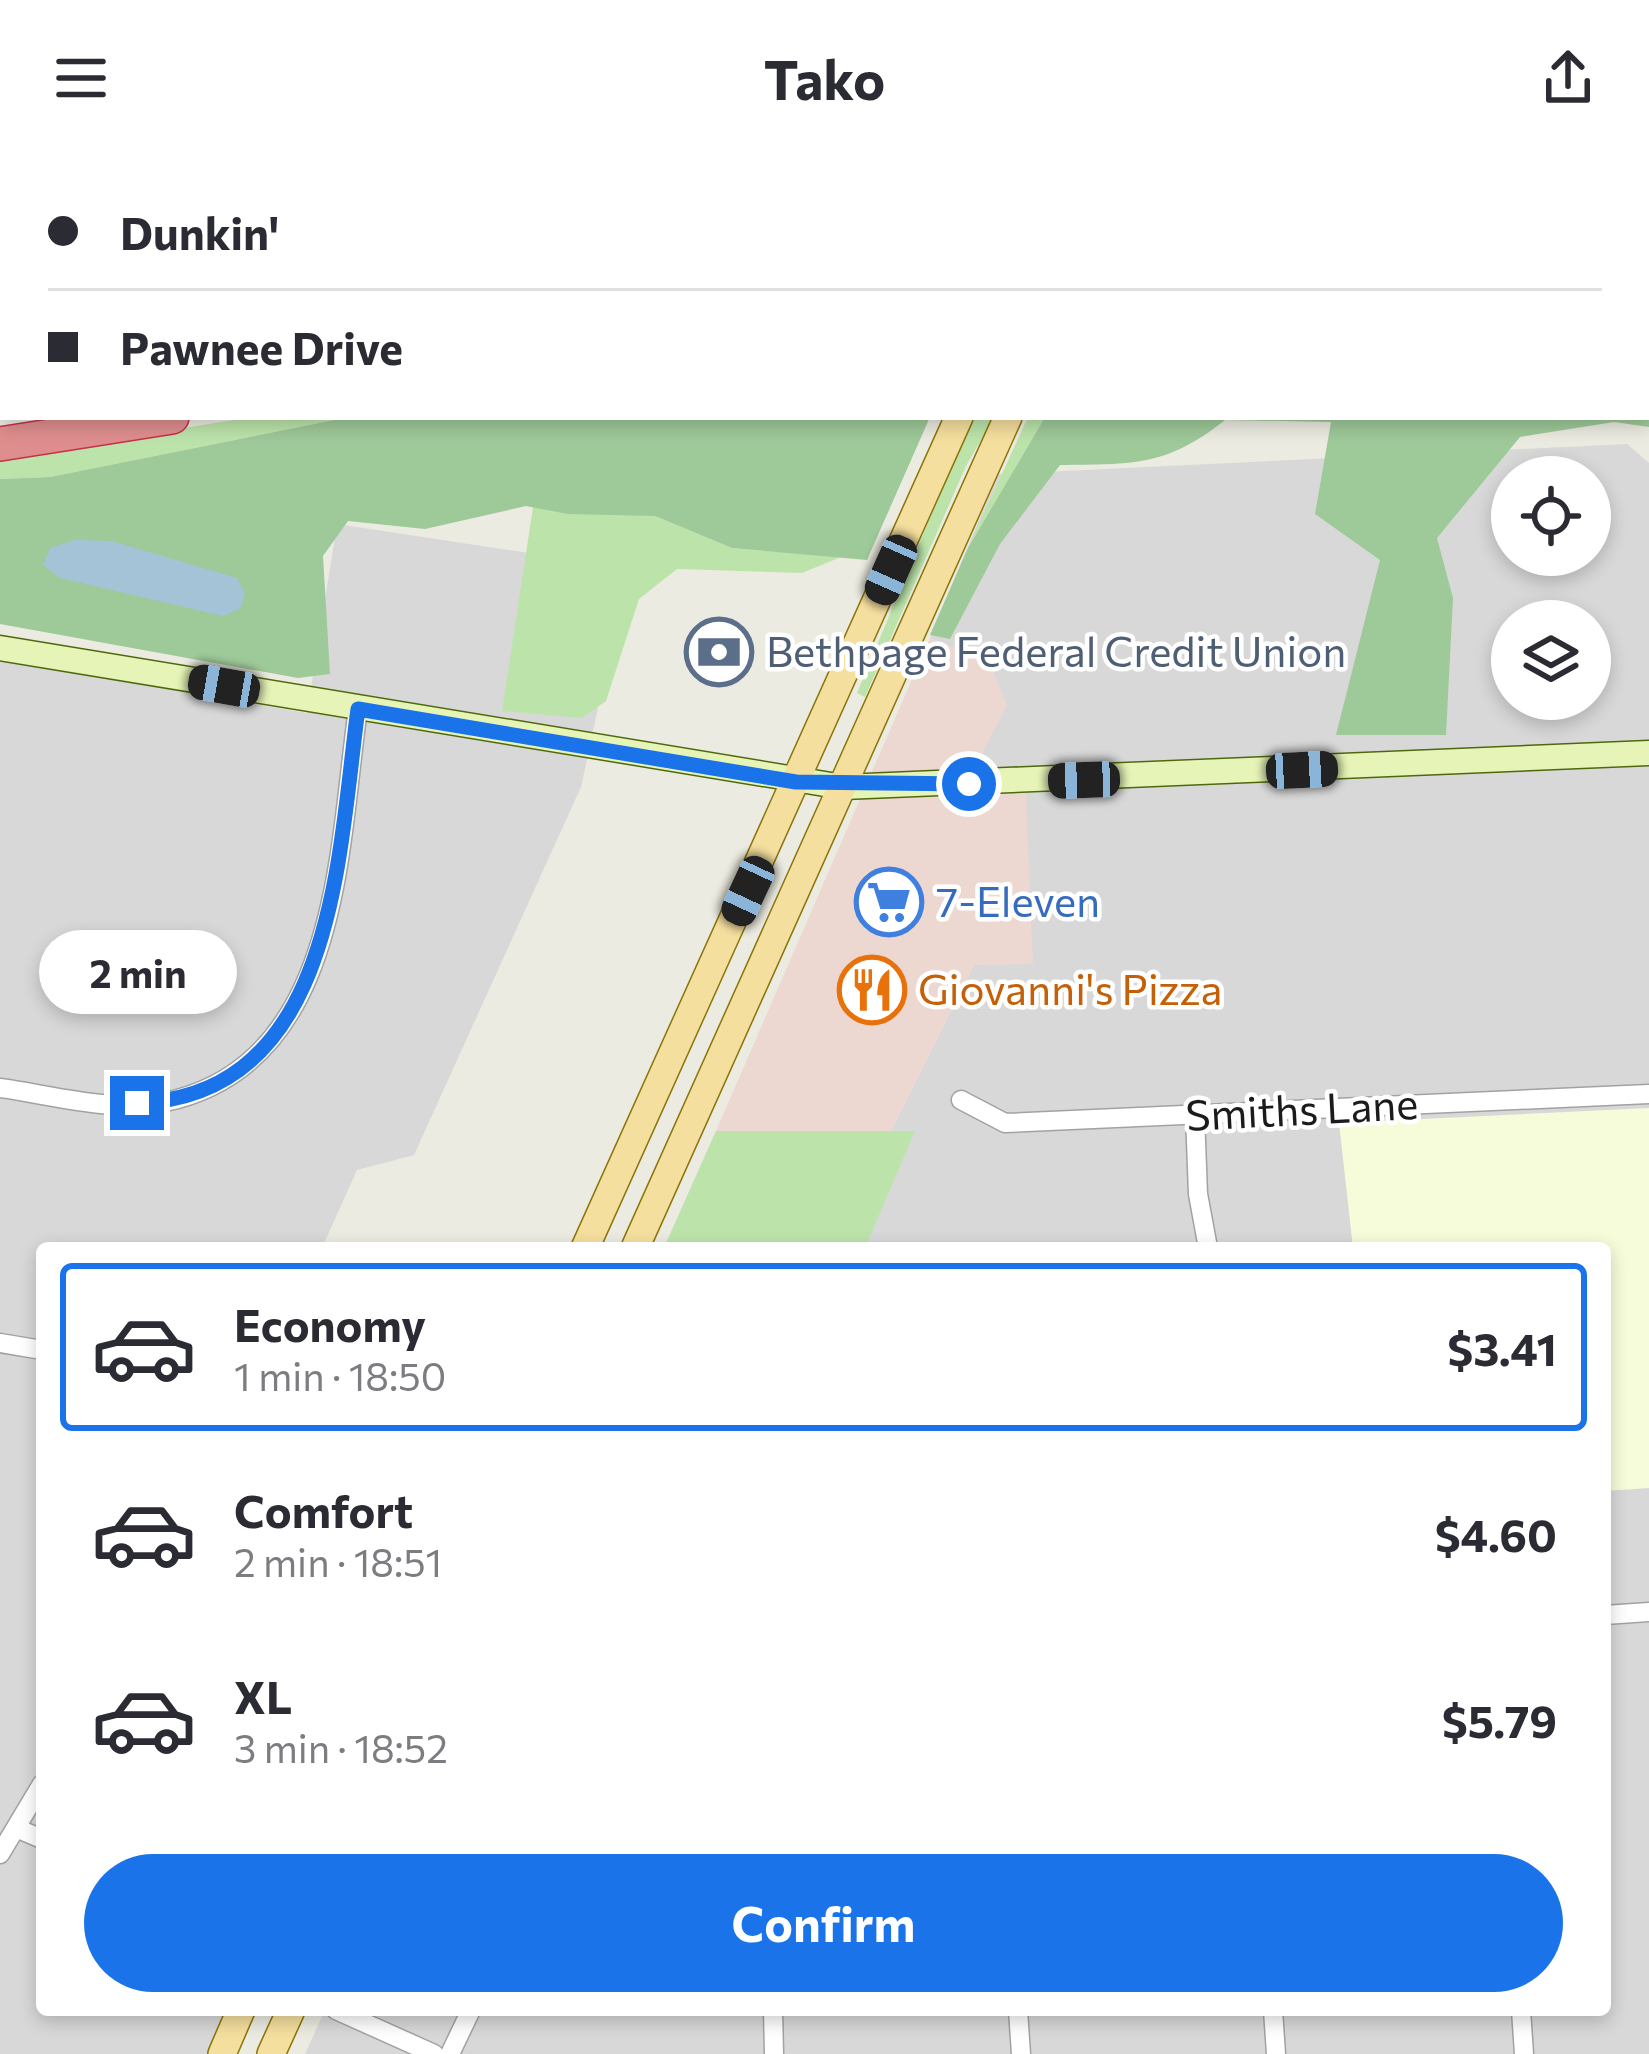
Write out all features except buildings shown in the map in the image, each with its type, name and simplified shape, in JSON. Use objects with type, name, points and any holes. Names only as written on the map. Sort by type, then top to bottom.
[{"type":"highway","points":[[0,443],[152,420]]},
{"type":"main road","points":[[588,1242],[958,420]]},
{"type":"main road","points":[[638,1242],[1007,420]]},
{"type":"main road","points":[[0,648],[843,787],[1649,753]]},
{"type":"main road","points":[[221,2054],[238,2016]]},
{"type":"main road","points":[[271,2054],[288,2016]]},
{"type":"street","points":[[0,1088],[110,1104],[164,1102],[212,1085],[260,1051],[294,1012],[315,967],[358,709]]},
{"type":"street","name":"Smiths Lane","points":[[961,1100],[1005,1123],[1649,1094]]},
{"type":"street","points":[[1195,1115],[1198,1194],[1207,1242]]},
{"type":"street","points":[[0,1343],[36,1349]]},
{"type":"street","points":[[1611,1615],[1649,1612]]},
{"type":"street","points":[[0,1853],[36,1794]]},
{"type":"street","points":[[16,1828],[36,1836]]},
{"type":"street","points":[[349,2016],[434,2054]]},
{"type":"street","points":[[450,2054],[468,2016]]},
{"type":"street","points":[[773,2016],[775,2054]]},
{"type":"street","points":[[1018,2016],[1021,2054]]},
{"type":"street","points":[[1273,2016],[1276,2054]]},
{"type":"street","points":[[1521,2016],[1524,2054]]},
{"type":"shaded area","points":[[1627,444],[1649,463],[1649,2054],[305,2054],[322,2016],[1611,2016],[1611,1242],[667,1242],[716,1131],[891,1131],[974,965],[970,778],[989,662],[930,638],[998,474]]},
{"type":"shaded area","points":[[337,524],[628,568],[581,787],[414,1155],[357,1170],[325,1242],[36,1242],[36,2016],[225,2016],[209,2054],[0,2054],[0,661],[307,713]]},
{"type":"shaded area","points":[[930,638],[989,662],[1007,705],[970,777],[1025,776],[1033,964],[974,965],[891,1131],[716,1131]]},
{"type":"shaded area","points":[[1649,1108],[1649,1488],[1611,1491],[1611,1242],[1352,1242],[1339,1123]]},
{"type":"green space","points":[[234,420],[334,420],[50,477],[0,479],[0,457]]},
{"type":"green space","points":[[334,420],[929,420],[867,560],[732,548],[655,516],[568,514],[526,506],[425,529],[348,521],[323,556],[330,674],[298,678],[0,624],[0,479],[50,477]]},
{"type":"green space","points":[[971,420],[992,420],[966,466],[865,697],[857,693]]},
{"type":"green space","points":[[1027,420],[1043,420],[967,550]]},
{"type":"green space","points":[[1043,420],[1225,420],[1166,455],[1060,465],[1000,544],[950,639],[930,635],[967,550]]},
{"type":"green space","points":[[1225,420],[1649,420],[1649,427],[1614,422],[1520,437],[1504,456],[1491,456],[1491,472],[1437,538],[1453,598],[1446,735],[1336,735],[1380,560],[1315,514],[1331,422]]},
{"type":"green space","points":[[533,507],[655,516],[732,548],[841,557],[802,573],[677,569],[639,599],[606,701],[582,718],[502,711]]},
{"type":"green space","points":[[716,1131],[915,1131],[868,1242],[667,1242]]},
{"type":"water","points":[[75,540],[112,541],[237,578],[245,593],[241,608],[223,616],[60,578],[43,565],[50,548]]},
{"type":"place","name":"Bethpage Federal Credit Union","points":[[719,652]]},
{"type":"place","name":"7-Eleven","points":[[889,902]]},
{"type":"place","name":"Giovanni's Pizza","points":[[872,990]]},
{"type":"route","points":[[137,1103],[164,1102],[212,1085],[260,1051],[294,1012],[315,967],[334,876],[358,709],[796,782],[843,787],[969,784]]}]
